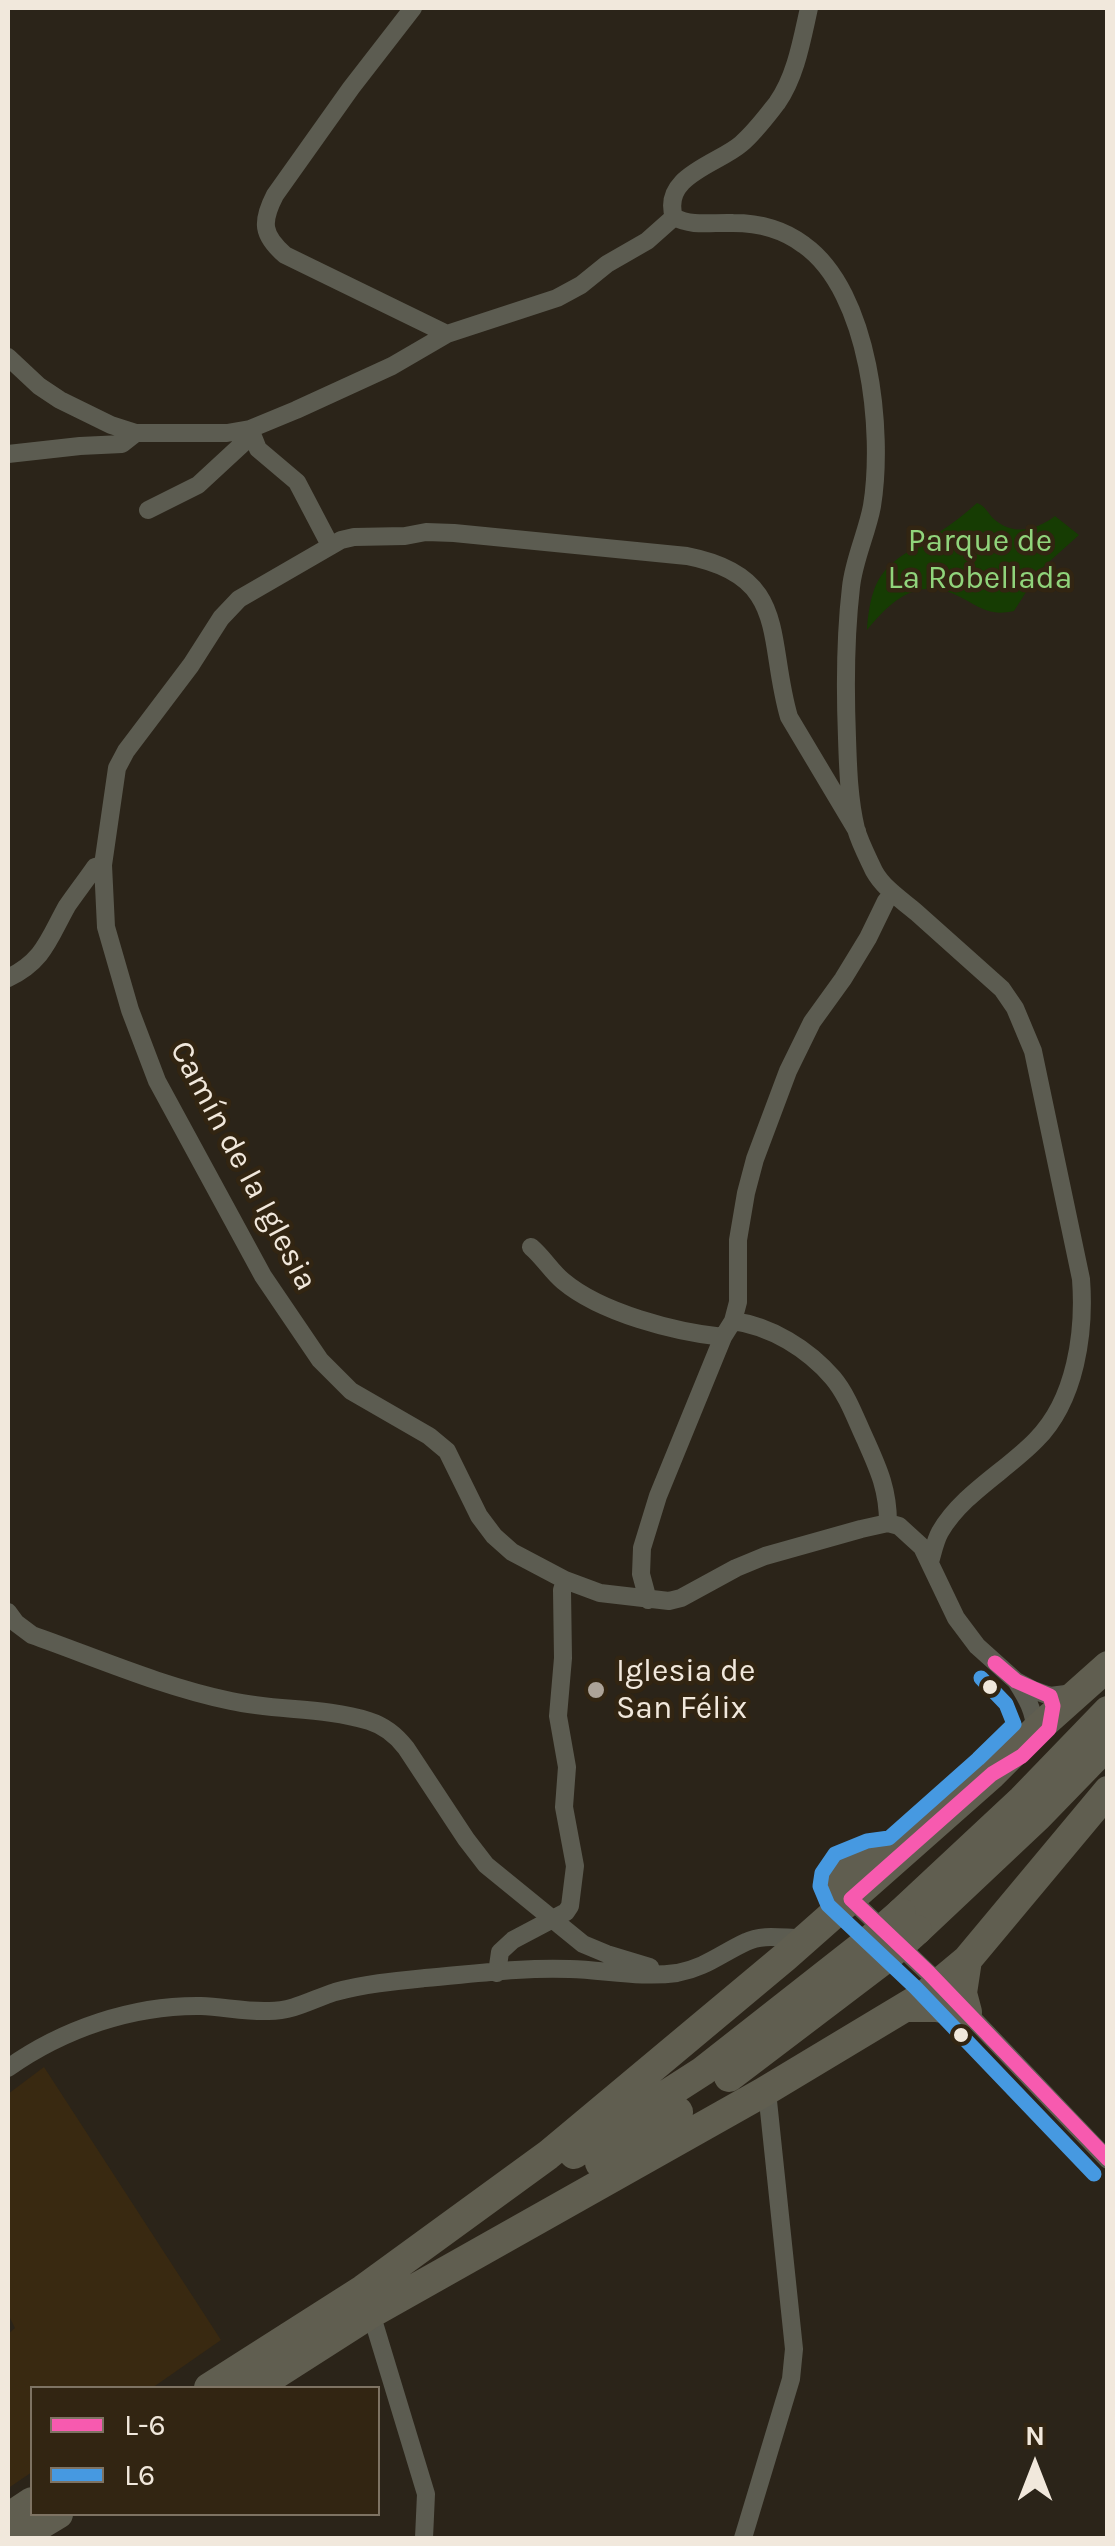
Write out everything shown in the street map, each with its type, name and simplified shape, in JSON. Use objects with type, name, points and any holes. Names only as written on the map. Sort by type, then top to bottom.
[{"type":"highway","points":[[371,2304],[851,1899],[840,1882],[848,1868],[898,1857],[992,1774],[1022,1756],[1050,1716],[1108,1666]]},
{"type":"highway","points":[[909,1921],[1108,1711]]},
{"type":"highway","points":[[257,2386],[371,2304],[716,2087],[1038,1816],[1108,1744]]},
{"type":"highway","points":[[214,2386],[762,2093],[906,2008],[935,1978],[968,1960],[1108,1792]]},
{"type":"highway","points":[[906,2008],[967,2012],[962,1993],[968,1960]]},
{"type":"highway","points":[[8,2518],[30,2503]]},
{"type":"highway","points":[[18,2538],[55,2516]]},
{"type":"street","points":[[413,8],[275,195],[265,222],[271,241],[285,255],[447,334]]},
{"type":"street","points":[[809,8],[795,64],[780,98],[740,145],[691,174],[672,197],[670,208],[674,217],[691,224],[760,225],[804,244],[824,261],[849,306],[872,388],[876,451],[871,510],[851,582],[846,638],[849,783],[856,831],[876,875],[892,894],[1002,989],[1015,1008],[1033,1051],[1081,1279],[1078,1355],[1050,1424],[959,1508],[939,1534],[930,1562]]},
{"type":"street","points":[[148,510],[198,485],[250,433],[392,366],[447,334],[557,298],[647,241],[674,217]]},
{"type":"street","points":[[8,356],[60,400],[136,433],[250,433]]},
{"type":"street","points":[[8,454],[122,444],[136,433]]},
{"type":"street","points":[[250,433],[258,449],[296,482],[330,545]]},
{"type":"street","name":"Camín de la Iglesia","points":[[856,831],[789,717],[770,616],[762,598],[734,570],[687,556],[426,532],[354,537],[330,545],[239,599],[221,618],[117,768],[103,866],[106,927],[130,1010],[157,1081],[263,1276],[334,1377],[447,1451],[466,1492],[494,1536],[512,1552],[600,1593],[669,1601],[765,1556],[888,1523]]},
{"type":"street","points":[[8,978],[37,960],[68,905],[95,867],[103,866]]},
{"type":"street","points":[[648,1600],[640,1574],[642,1548],[658,1496],[738,1302],[738,1240],[761,1142],[812,1022],[844,979],[892,894]]},
{"type":"street","points":[[531,1247],[564,1282],[641,1320],[698,1334],[752,1323],[774,1332],[808,1355],[833,1379],[848,1402],[886,1488],[888,1523],[912,1536],[930,1562],[956,1618],[976,1646],[1050,1716]]},
{"type":"street","points":[[498,1973],[500,1952],[570,1906],[575,1866],[564,1807],[567,1767],[558,1716],[565,1580]]},
{"type":"street","points":[[8,1612],[32,1634],[144,1676],[234,1702],[308,1709],[386,1728],[406,1748],[486,1865],[583,1944],[674,1973]]},
{"type":"street","points":[[1016,1681],[1035,1718],[1050,1716]]},
{"type":"street","points":[[851,1899],[935,1978],[1108,2160]]},
{"type":"street","points":[[721,1957],[756,1938],[796,1948]]},
{"type":"street","points":[[8,2068],[28,2053],[74,2030],[154,2010],[198,2006],[271,2012],[296,2008],[334,1992],[381,1983],[540,1969],[674,1973],[757,1949],[776,1952],[796,1948]]},
{"type":"street","points":[[743,2538],[792,2379],[794,2348],[768,2102],[762,2093]]},
{"type":"street","points":[[371,2304],[426,2494],[424,2538]]},
{"type":"shaded area","points":[[44,2067],[221,2340],[155,2386],[30,2386],[30,2473],[10,2487],[8,2334],[15,2328],[8,2314],[8,2094]]},
{"type":"green space","name":"Parque de La Robellada","points":[[977,503],[1010,528],[1033,528],[1055,516],[1079,535],[1040,570],[1014,611],[993,612],[947,591],[920,590],[897,600],[867,630],[873,593],[886,570]]},
{"type":"transit line","name":"L-6","points":[[995,1663],[1016,1681],[1050,1696],[1053,1706],[1049,1729],[851,1899],[929,1973],[1108,2159]]},
{"type":"transit line","name":"L6","points":[[981,1678],[1006,1704],[1014,1724],[889,1838],[867,1841],[835,1854],[822,1873],[820,1886],[828,1905],[915,1987],[1094,2174]]},
{"type":"place","name":"Iglesia de San Félix","points":[[596,1690]]}]
